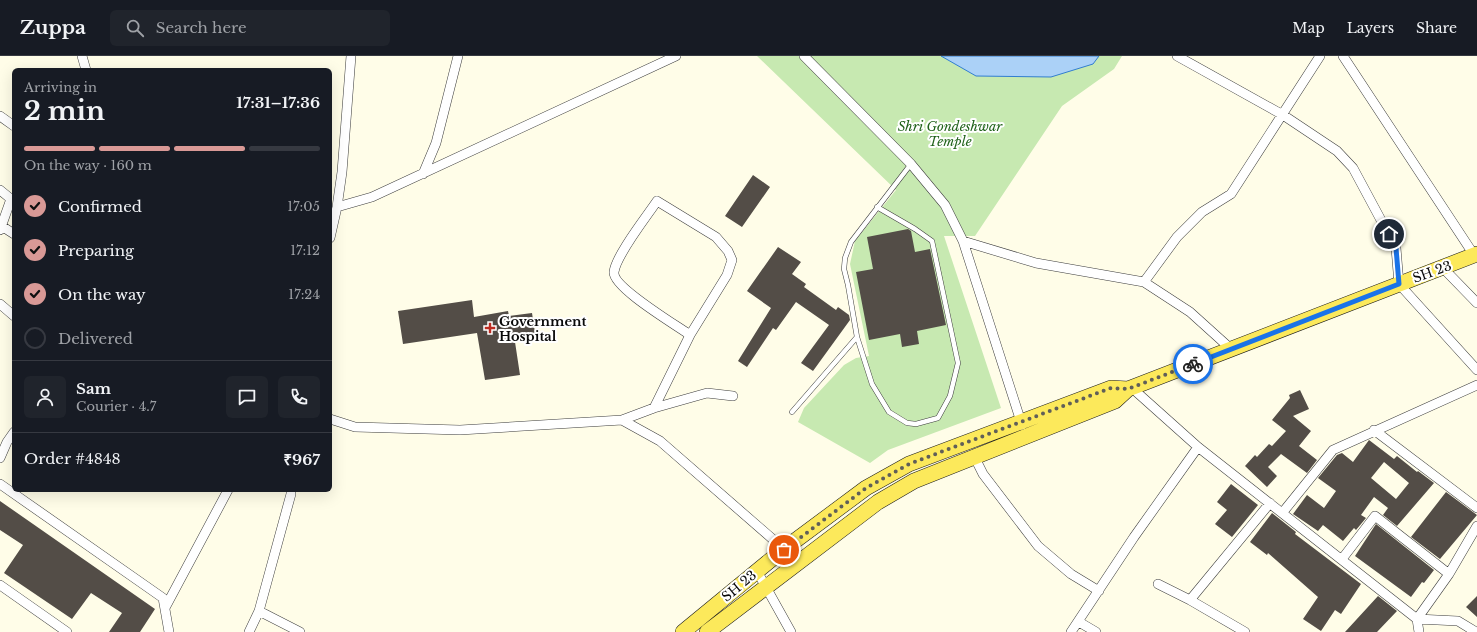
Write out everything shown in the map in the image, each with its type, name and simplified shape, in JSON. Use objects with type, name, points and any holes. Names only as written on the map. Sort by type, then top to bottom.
[{"type":"main road","name":"SH 23","points":[[683,632],[757,571],[866,488],[909,464],[1081,398],[1111,388],[1130,388],[1443,268],[1475,254]]},
{"type":"main road","points":[[707,632],[878,502],[914,481],[1115,401],[1130,388]]},
{"type":"main road","points":[[1081,398],[1086,413]]},
{"type":"main road","points":[[939,452],[945,468]]},
{"type":"street","points":[[82,56],[85,68]]},
{"type":"street","points":[[332,229],[342,172],[351,56]]},
{"type":"street","points":[[423,174],[436,143],[458,56]]},
{"type":"street","points":[[337,207],[372,197],[676,56]]},
{"type":"street","points":[[804,56],[911,164],[945,205],[963,241],[1026,436]]},
{"type":"street","points":[[1177,56],[1283,115],[1337,151],[1353,168],[1396,248],[1399,284],[1477,370]]},
{"type":"street","points":[[1144,282],[1177,237],[1202,212],[1231,194],[1283,115],[1319,56]]},
{"type":"street","points":[[1343,56],[1475,254]]},
{"type":"street","points":[[0,116],[12,125]]},
{"type":"street","points":[[0,190],[11,199],[1,227],[12,233]]},
{"type":"street","points":[[654,408],[690,335],[728,275],[732,260],[728,251],[716,237],[657,200],[619,258],[614,272],[615,280],[627,292],[690,335]]},
{"type":"street","points":[[963,241],[1036,262],[1144,282],[1190,312],[1231,349]]},
{"type":"street","points":[[1443,268],[1477,303]]},
{"type":"street","points":[[0,304],[12,314]]},
{"type":"street","points":[[1283,512],[1333,450],[1477,384]]},
{"type":"street","points":[[1130,388],[1198,447],[1417,618],[1458,621],[1476,632]]},
{"type":"street","points":[[332,420],[355,427],[460,430],[622,420],[654,408],[707,393],[733,396]]},
{"type":"street","points":[[622,420],[660,441],[784,550],[795,564]]},
{"type":"street","points":[[1374,430],[1477,508]]},
{"type":"street","points":[[0,435],[7,442]]},
{"type":"street","points":[[0,458],[12,435]]},
{"type":"street","points":[[1071,632],[1134,537],[1198,447]]},
{"type":"street","points":[[974,456],[983,474],[1038,546],[1071,574],[1098,591]]},
{"type":"street","points":[[0,484],[163,598],[169,632]]},
{"type":"street","points":[[165,608],[227,492]]},
{"type":"street","points":[[249,632],[259,611],[291,494]]},
{"type":"street","points":[[1190,600],[1270,503]]},
{"type":"street","points":[[1342,559],[1375,516],[1449,574]]},
{"type":"street","points":[[1419,632],[1417,618],[1449,574],[1477,526]]},
{"type":"street","points":[[757,571],[767,585],[791,632]]},
{"type":"street","points":[[1158,584],[1190,600],[1239,630]]},
{"type":"street","points":[[0,585],[67,632]]},
{"type":"street","points":[[259,611],[300,632]]},
{"type":"street","points":[[1078,622],[1096,632]]},
{"type":"lane","points":[[877,208],[915,229],[932,241],[958,363],[950,396],[938,418],[916,424],[907,423],[889,412],[872,384],[857,337],[844,270],[845,258],[851,242],[877,208],[911,164]]},
{"type":"lane","points":[[792,412],[857,337]]},
{"type":"green space","name":"Shri Gondeshwar Temple","points":[[757,56],[1122,56],[1114,69],[1062,106],[975,236],[944,236],[1001,408],[888,450],[870,463],[798,422],[804,408],[844,365],[856,358],[869,356],[850,264],[855,241],[896,190]]},
{"type":"water","points":[[941,56],[1099,56],[1093,64],[1051,77],[976,76]]},
{"type":"building","points":[[753,175],[770,187],[742,227],[725,216]]},
{"type":"building","points":[[908,229],[911,231],[915,252],[930,249],[946,325],[917,331],[919,344],[902,347],[900,334],[869,340],[856,272],[873,269],[867,237]]},
{"type":"building","points":[[778,247],[801,262],[792,274],[806,284],[804,287],[836,310],[838,307],[849,315],[850,320],[813,371],[801,363],[829,325],[796,302],[776,330],[773,328],[747,367],[738,361],[771,308],[747,291]]},
{"type":"building","points":[[472,300],[474,317],[508,311],[509,316],[532,313],[536,339],[515,342],[520,375],[485,380],[477,333],[403,344],[398,311]]},
{"type":"building","points":[[1300,390],[1309,409],[1293,416],[1311,431],[1299,446],[1317,460],[1307,473],[1281,454],[1268,467],[1277,476],[1267,487],[1245,466],[1255,455],[1257,457],[1269,444],[1272,446],[1286,431],[1272,420],[1290,398],[1289,395]]},
{"type":"building","points":[[1369,440],[1394,459],[1397,456],[1434,483],[1397,526],[1383,515],[1388,508],[1374,497],[1361,515],[1366,518],[1356,530],[1354,528],[1343,541],[1323,525],[1318,531],[1293,514],[1307,495],[1324,508],[1336,491],[1318,478],[1337,455],[1342,453],[1353,462]],"holes":[[[1384,462],[1409,483],[1396,499],[1371,478]]]},
{"type":"building","points":[[1231,484],[1258,505],[1232,537],[1215,524],[1227,510],[1217,502]]},
{"type":"building","points":[[1446,492],[1477,515],[1440,559],[1411,537]]},
{"type":"building","points":[[0,501],[155,609],[140,632],[109,632],[122,613],[91,593],[72,619],[4,573],[23,545],[0,530]]},
{"type":"building","points":[[1272,513],[1296,532],[1295,534],[1361,584],[1341,614],[1335,610],[1321,631],[1303,619],[1318,597],[1268,553],[1267,555],[1250,542]]},
{"type":"building","points":[[1376,524],[1434,570],[1424,583],[1422,582],[1411,597],[1355,556]]},
{"type":"building","points":[[1378,596],[1397,611],[1377,632],[1345,632]]},
{"type":"building","points":[[1477,596],[1477,617],[1466,607]]},
{"type":"way so far","points":[[784,550],[866,488],[909,464],[944,449],[1111,388],[1128,389],[1193,364]]},
{"type":"place","name":"Government Hospital","points":[[490,328]]},
{"type":"route","points":[[1193,364],[1399,284],[1396,248],[1389,234]]}]
